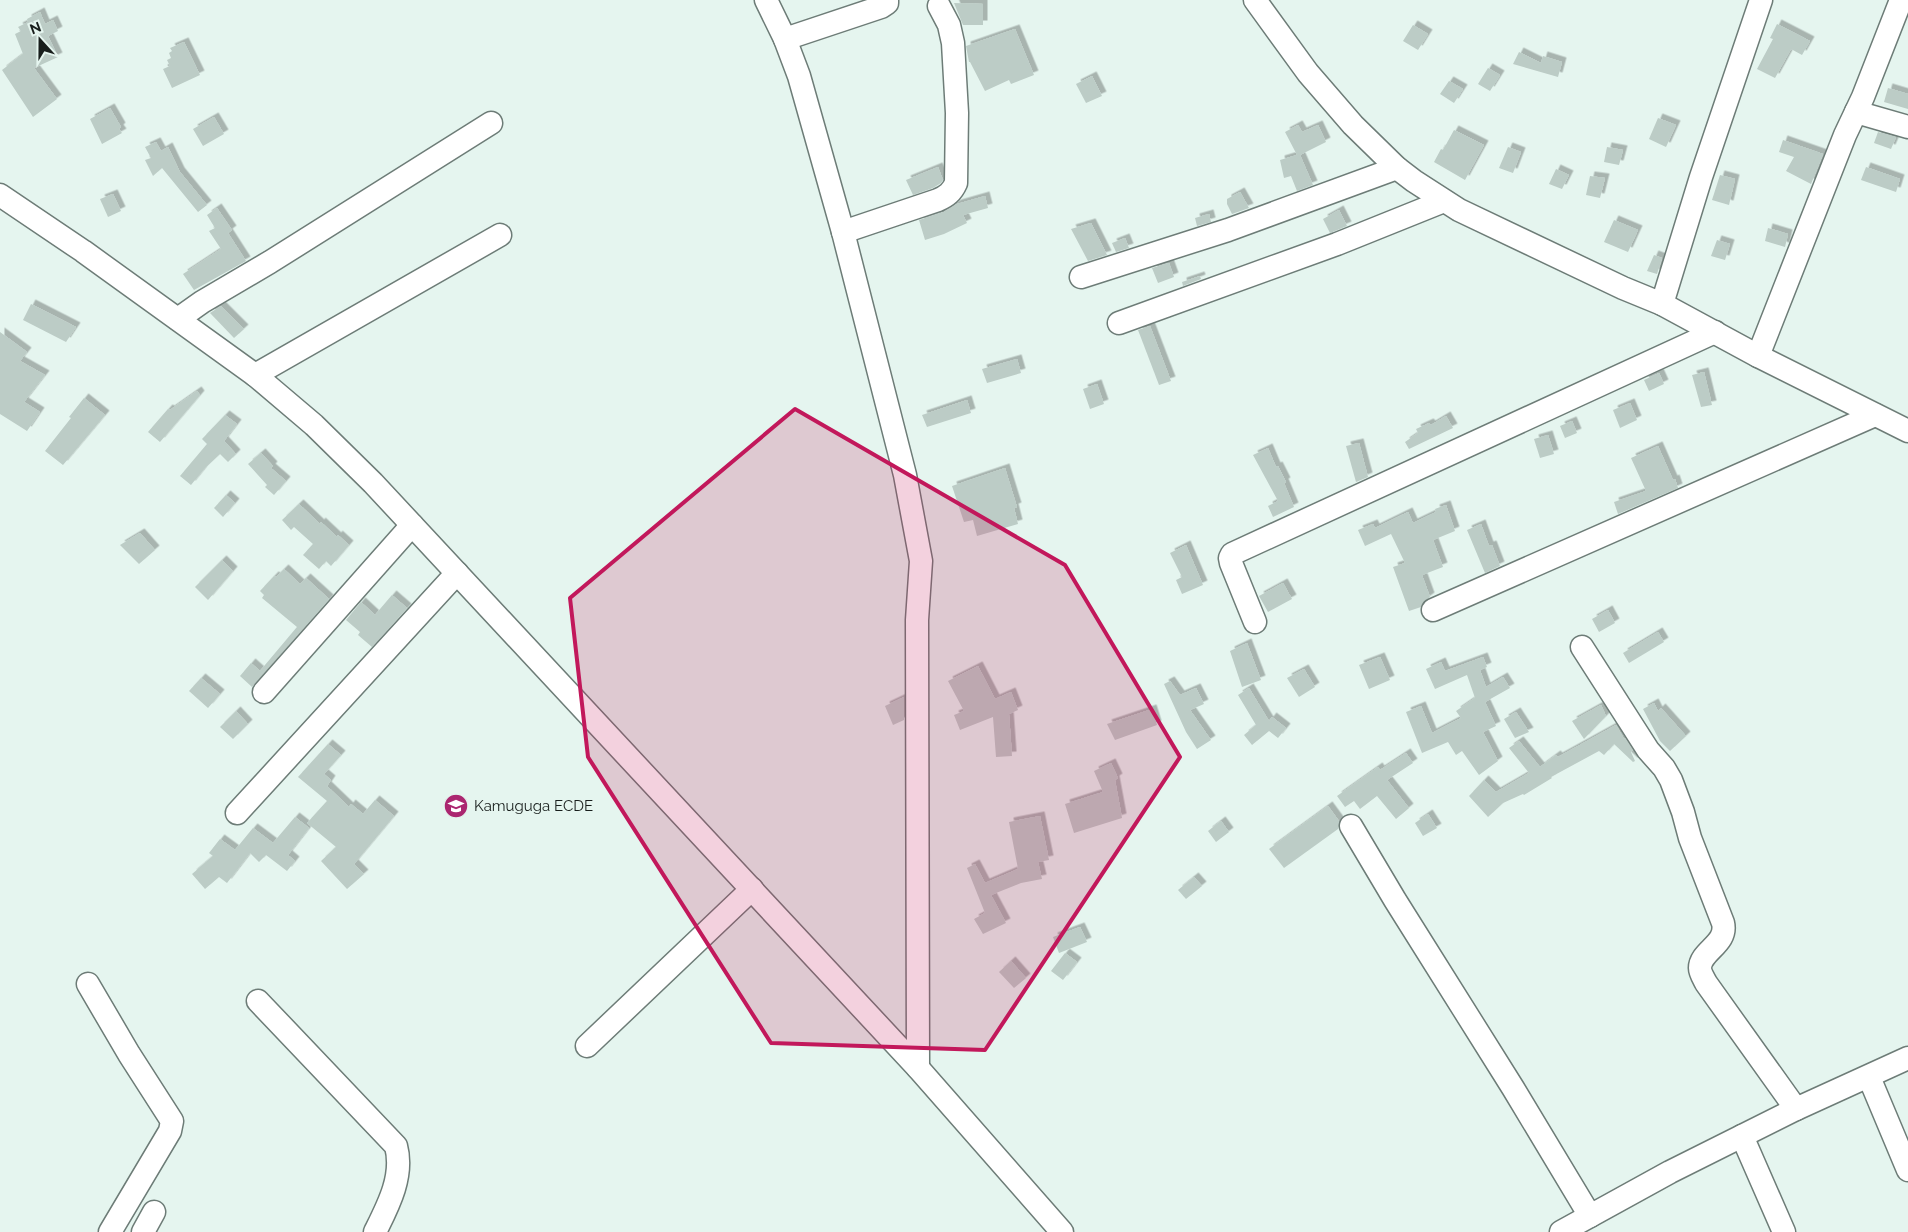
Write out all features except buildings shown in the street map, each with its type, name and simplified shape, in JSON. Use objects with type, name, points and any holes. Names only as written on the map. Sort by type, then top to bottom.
[{"type":"street","points":[[766,0],[786,39],[799,76],[843,232],[905,475],[921,561],[917,620],[918,1068]]},
{"type":"street","points":[[786,39],[880,7],[887,0]]},
{"type":"street","points":[[1255,0],[1308,73],[1353,125],[1396,168],[1459,210],[1623,288],[1662,304],[1758,356],[1908,432]]},
{"type":"street","points":[[1662,304],[1701,177],[1761,0]]},
{"type":"street","points":[[1758,356],[1842,144],[1902,0]]},
{"type":"street","points":[[843,232],[938,200],[946,196],[954,188],[956,183],[957,113],[953,43],[948,25],[939,6]]},
{"type":"street","points":[[1856,112],[1908,127]]},
{"type":"street","points":[[178,319],[202,302],[270,262],[491,123]]},
{"type":"street","points":[[1081,277],[1228,230],[1396,168]]},
{"type":"street","points":[[0,195],[83,251],[255,375],[314,425],[373,483],[918,1068],[1062,1232]]},
{"type":"street","points":[[1119,323],[1337,244],[1444,200]]},
{"type":"street","points":[[255,375],[500,236]]},
{"type":"street","points":[[1255,622],[1231,563],[1230,558],[1232,554],[1715,332]]},
{"type":"street","points":[[1433,610],[1875,415]]},
{"type":"street","points":[[264,692],[412,525]]},
{"type":"street","points":[[237,812],[457,573]]},
{"type":"street","points":[[1582,647],[1648,750],[1664,768],[1671,780],[1696,855],[1723,923],[1723,935],[1700,967],[1706,983],[1796,1110]]},
{"type":"street","points":[[1352,826],[1395,900],[1513,1088],[1590,1216]]},
{"type":"street","points":[[587,1046],[752,889]]},
{"type":"street","points":[[88,984],[129,1054],[172,1121],[170,1131],[110,1232]]},
{"type":"street","points":[[258,1001],[396,1146],[399,1158],[398,1175],[389,1203],[375,1232]]},
{"type":"street","points":[[1561,1232],[1670,1172],[1908,1058]]},
{"type":"street","points":[[1869,1077],[1908,1170]]},
{"type":"street","points":[[1742,1136],[1784,1232]]},
{"type":"street","points":[[142,1232],[154,1212]]},
{"type":"highlighted area","points":[[795,409],[1065,565],[1180,757],[985,1050],[771,1043],[588,757],[570,598]]},
{"type":"place","name":"Kamuguga ECDE","points":[[456,806]]}]
